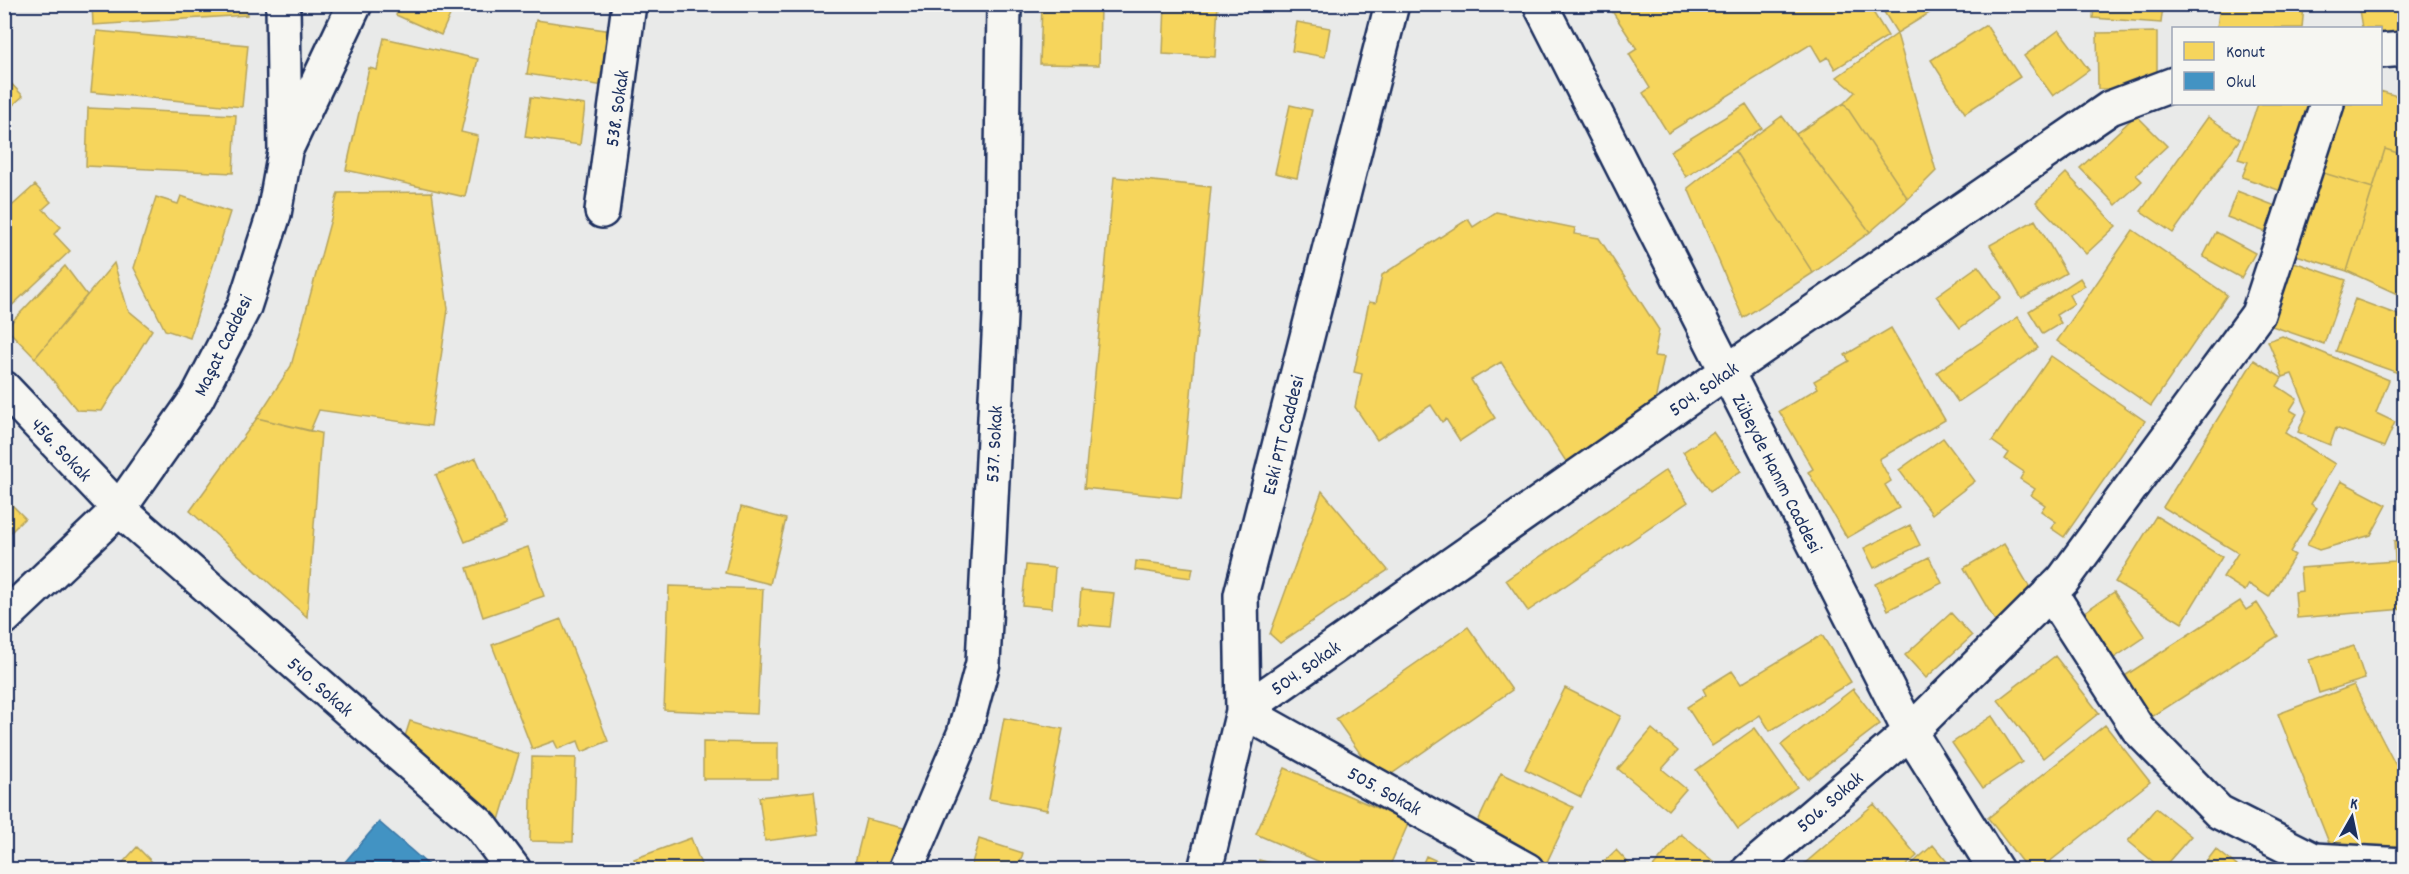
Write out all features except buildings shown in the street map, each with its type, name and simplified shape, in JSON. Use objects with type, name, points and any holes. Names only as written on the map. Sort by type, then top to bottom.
[{"type":"street","name":"Maşat Caddesi","points":[[4,618],[119,509],[197,398],[244,307],[274,214],[285,153],[283,4]]},
{"type":"street","points":[[285,153],[355,4]]},
{"type":"street","name":"538. Sokak","points":[[602,211],[630,4]]},
{"type":"street","name":"537. Sokak","points":[[906,870],[964,734],[983,663],[1000,316],[1004,4]]},
{"type":"street","name":"Eski PTT Caddesi","points":[[1205,870],[1243,711],[1241,595],[1392,4]]},
{"type":"street","name":"Zübeyde Hanım Caddesi","points":[[1540,4],[1910,732],[1996,870]]},
{"type":"street","points":[[2382,51],[2404,49]]},
{"type":"street","name":"504. Sokak","points":[[1243,711],[1726,372],[2110,108],[2172,85]]},
{"type":"street","name":"506. Sokak","points":[[1749,870],[1910,732],[2063,580],[2258,314],[2327,105]]},
{"type":"street","name":"456. Sokak","points":[[4,388],[119,509]]},
{"type":"street","name":"540. Sokak","points":[[119,509],[481,825],[514,870]]},
{"type":"street","points":[[2050,591],[2138,729],[2220,812],[2315,865],[2404,864]]},
{"type":"street","name":"505. Sokak","points":[[1243,711],[1527,870]]}]
